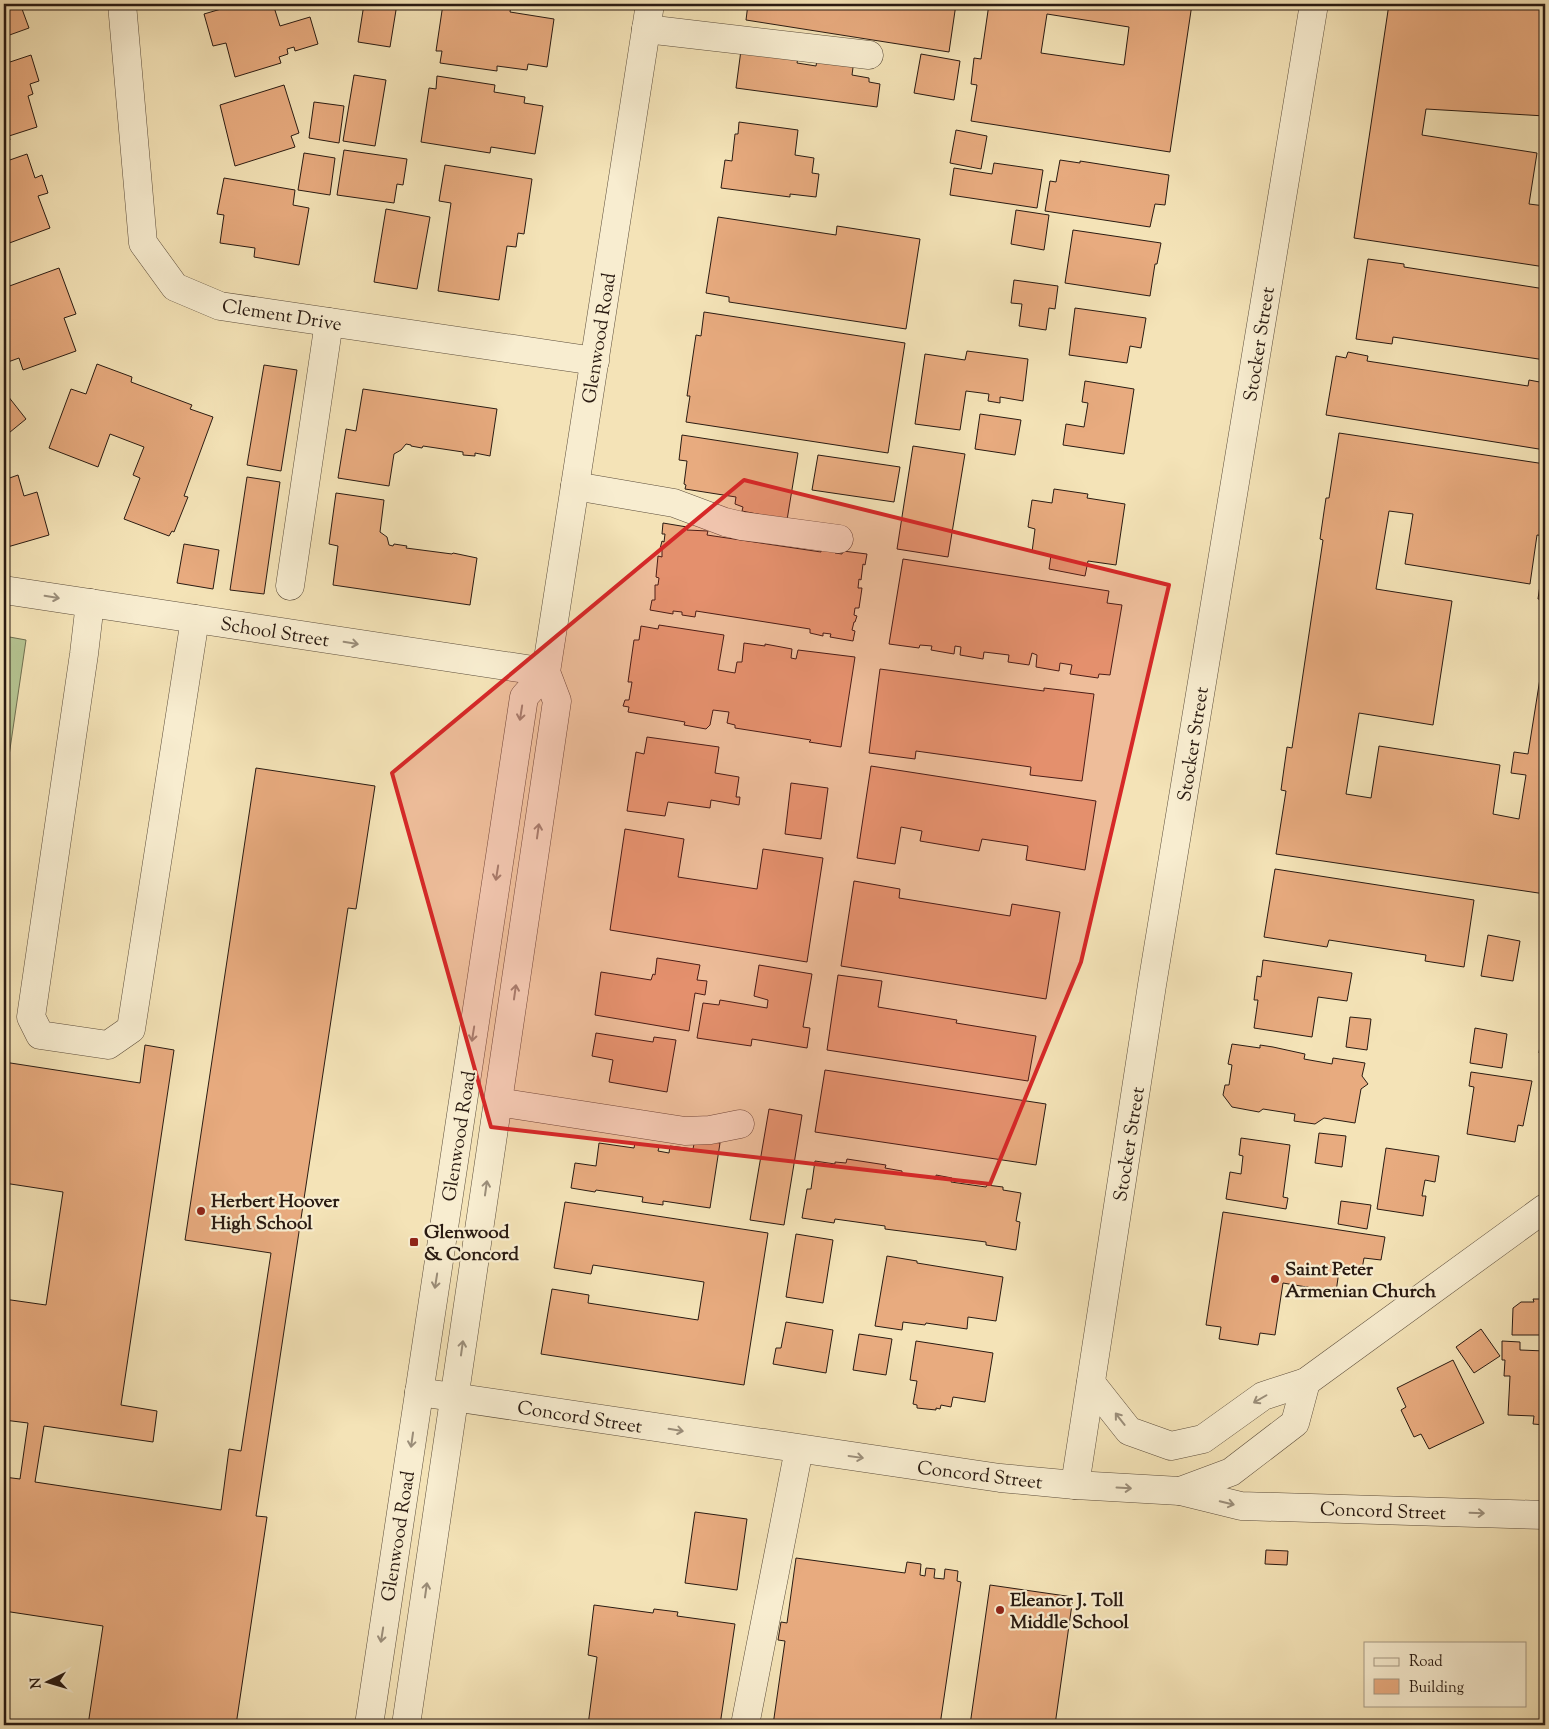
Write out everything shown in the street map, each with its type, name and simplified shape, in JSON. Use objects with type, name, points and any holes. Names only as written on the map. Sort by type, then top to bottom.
[{"type":"street","name":"Clement Drive","points":[[122,4],[143,243],[175,287],[220,306],[594,362]]},
{"type":"street","name":"Stocker Street","points":[[1075,1485],[1152,986],[1314,4]]},
{"type":"street","points":[[648,16],[869,55]]},
{"type":"street","name":"Glenwood Road","points":[[406,1725],[558,701],[546,672],[648,16]]},
{"type":"street","points":[[290,586],[329,322]]},
{"type":"street","points":[[575,486],[674,503],[725,522],[742,526],[838,539]]},
{"type":"street","name":"School Street","points":[[4,590],[546,672]]},
{"type":"street","points":[[90,603],[83,664],[31,1017],[40,1035],[108,1045],[131,1029],[195,619]]},
{"type":"street","name":"Glenwood Road","points":[[369,1725],[524,697],[546,672]]},
{"type":"street","points":[[498,1102],[685,1131],[710,1130],[740,1124]]},
{"type":"street","points":[[1091,1383],[1129,1431],[1172,1446],[1203,1439],[1263,1396],[1306,1382],[1545,1208]]},
{"type":"street","points":[[1180,1491],[1232,1472],[1295,1423],[1306,1382]]},
{"type":"street","name":"Concord Street","points":[[419,1392],[1000,1478],[1075,1485],[1180,1491],[1241,1506],[1545,1515]]},
{"type":"street","points":[[745,1725],[799,1449]]},
{"type":"highlighted area","points":[[744,480],[1169,585],[1081,962],[990,1184],[491,1127],[392,773]]},
{"type":"green space","points":[[4,636],[26,640],[4,790]]},
{"type":"building","points":[[4,4],[28,4],[29,7],[22,9],[29,28],[4,37]]},
{"type":"building","points":[[238,4],[273,4],[280,26],[310,17],[318,44],[295,51],[294,47],[287,49],[288,54],[279,57],[281,63],[235,77],[226,43],[213,46],[204,14]]},
{"type":"building","points":[[364,4],[397,4],[390,47],[358,42]]},
{"type":"building","points":[[443,4],[497,4],[511,6],[510,12],[554,19],[547,67],[528,64],[527,70],[497,66],[497,71],[440,63],[442,51],[436,51]]},
{"type":"building","points":[[748,4],[956,4],[949,52],[746,20]]},
{"type":"building","points":[[989,4],[1192,4],[1170,152],[971,121],[977,85],[971,84],[974,58],[981,59]],"holes":[[[1047,14],[1129,27],[1124,65],[1041,53]]]},
{"type":"building","points":[[1389,4],[1545,4],[1545,116],[1426,109],[1422,135],[1537,153],[1529,204],[1545,206],[1545,267],[1354,238]]},
{"type":"building","points":[[741,50],[798,58],[797,63],[816,66],[818,55],[854,60],[852,75],[869,78],[869,82],[880,84],[877,107],[736,88]]},
{"type":"building","points":[[921,54],[960,61],[954,100],[914,93]]},
{"type":"building","points":[[31,55],[39,81],[30,84],[33,94],[28,96],[37,127],[9,136],[10,140],[4,142],[4,64]]},
{"type":"building","points":[[354,75],[386,80],[375,146],[343,141]]},
{"type":"building","points":[[437,76],[495,85],[494,92],[525,97],[524,103],[543,106],[535,154],[491,147],[490,153],[421,142],[429,88],[436,89]]},
{"type":"building","points":[[284,85],[299,133],[291,136],[295,147],[235,166],[220,105]]},
{"type":"building","points":[[314,102],[344,106],[339,143],[309,138]]},
{"type":"building","points":[[739,122],[798,130],[795,155],[814,158],[812,173],[819,174],[816,197],[790,194],[790,197],[721,188],[725,160],[732,161],[735,134],[738,134]]},
{"type":"building","points":[[956,130],[987,136],[981,169],[950,163]]},
{"type":"building","points":[[344,150],[407,159],[403,185],[397,184],[394,203],[337,195]]},
{"type":"building","points":[[304,153],[335,158],[330,195],[298,190]]},
{"type":"building","points":[[27,154],[35,178],[42,175],[48,193],[38,196],[50,228],[4,245],[4,162]]},
{"type":"building","points":[[1060,160],[1080,163],[1080,161],[1169,175],[1165,205],[1155,204],[1150,227],[1045,211],[1050,181],[1056,182]]},
{"type":"building","points":[[994,163],[1043,170],[1037,208],[950,195],[954,168],[992,174]]},
{"type":"building","points":[[445,165],[532,179],[524,234],[518,233],[516,247],[507,246],[499,300],[438,291],[451,203],[439,201]]},
{"type":"building","points":[[224,178],[295,190],[293,205],[309,208],[299,265],[254,257],[255,248],[220,243],[224,215],[217,214]]},
{"type":"building","points":[[386,209],[430,217],[417,289],[374,282]]},
{"type":"building","points":[[1016,210],[1049,215],[1044,250],[1011,244]]},
{"type":"building","points":[[718,217],[836,235],[837,226],[920,239],[906,329],[729,302],[729,297],[706,293]]},
{"type":"building","points":[[1073,230],[1161,243],[1157,264],[1155,264],[1150,296],[1065,283]]},
{"type":"building","points":[[1368,259],[1404,264],[1404,267],[1545,289],[1545,360],[1393,337],[1392,344],[1356,339]]},
{"type":"building","points":[[59,268],[76,314],[64,318],[76,351],[23,370],[19,358],[8,362],[4,349],[4,343],[6,342],[4,335],[4,288]]},
{"type":"building","points":[[1014,280],[1058,286],[1055,309],[1049,308],[1046,330],[1019,326],[1022,304],[1011,303]]},
{"type":"building","points":[[1075,308],[1146,318],[1141,348],[1130,346],[1127,363],[1069,355]]},
{"type":"building","points":[[704,312],[905,343],[888,453],[686,422],[690,396],[687,396],[696,335],[701,336]]},
{"type":"building","points":[[967,351],[1028,359],[1023,401],[1000,397],[1000,403],[988,401],[989,394],[966,391],[960,430],[915,424],[925,354],[965,360]]},
{"type":"building","points":[[1348,352],[1368,356],[1367,361],[1528,386],[1529,380],[1545,383],[1545,450],[1326,415],[1336,356],[1346,358]]},
{"type":"building","points":[[97,364],[132,377],[131,382],[192,405],[190,409],[213,417],[184,496],[188,497],[174,532],[172,531],[169,536],[124,519],[140,478],[133,475],[144,447],[110,434],[98,467],[49,448],[71,389],[86,394]]},
{"type":"building","points":[[264,365],[297,370],[281,471],[247,465]]},
{"type":"building","points":[[1085,381],[1134,389],[1124,454],[1063,445],[1066,424],[1084,427],[1088,403],[1082,402]]},
{"type":"building","points":[[363,389],[497,409],[490,456],[475,453],[475,456],[463,455],[463,452],[423,446],[422,448],[406,444],[394,454],[389,486],[338,478],[346,429],[356,431]]},
{"type":"building","points":[[4,391],[26,419],[4,437]]},
{"type":"building","points":[[980,414],[1021,420],[1015,455],[975,449]]},
{"type":"building","points":[[1339,433],[1545,464],[1545,536],[1537,535],[1530,584],[1405,564],[1413,514],[1389,511],[1376,589],[1452,601],[1433,725],[1359,713],[1346,794],[1371,798],[1379,746],[1500,765],[1493,814],[1519,819],[1526,775],[1511,773],[1514,752],[1528,754],[1545,647],[1545,894],[1276,854],[1286,791],[1281,790],[1287,747],[1292,748],[1323,540],[1320,539],[1326,498],[1329,498]]},
{"type":"building","points":[[682,435],[798,453],[787,520],[742,511],[743,507],[735,504],[736,497],[685,489],[687,461],[679,460]]},
{"type":"building","points":[[913,446],[965,454],[948,557],[897,549]]},
{"type":"building","points":[[818,455],[900,467],[894,502],[812,490]]},
{"type":"building","points":[[18,475],[24,496],[37,492],[49,535],[4,548],[4,480]]},
{"type":"building","points":[[247,477],[280,482],[264,594],[230,590]]},
{"type":"building","points":[[1054,489],[1088,494],[1087,498],[1125,504],[1116,565],[1088,561],[1085,576],[1049,569],[1051,555],[1032,552],[1035,529],[1028,527],[1032,500],[1052,503]]},
{"type":"building","points":[[336,493],[384,500],[380,532],[387,537],[389,545],[393,546],[394,544],[407,546],[406,548],[453,553],[477,558],[470,605],[333,585],[338,546],[329,544]]},
{"type":"building","points":[[663,523],[687,527],[687,530],[708,531],[707,535],[821,552],[821,548],[842,554],[843,551],[867,554],[865,565],[863,564],[861,580],[859,579],[858,588],[862,588],[859,608],[855,608],[854,615],[857,616],[852,630],[855,631],[853,641],[830,637],[831,634],[823,633],[823,636],[810,633],[810,629],[696,611],[695,617],[682,615],[682,612],[673,611],[673,614],[650,610],[652,600],[655,600],[655,585],[658,585],[659,578],[656,577],[658,556],[662,557],[662,549],[660,549],[662,541],[664,542],[665,534],[662,534]]},
{"type":"building","points":[[184,544],[219,550],[213,589],[177,583]]},
{"type":"building","points":[[903,559],[1109,591],[1107,603],[1122,605],[1110,675],[1099,674],[1098,678],[1070,674],[1072,665],[1060,663],[1059,671],[1036,667],[1037,655],[1032,653],[1029,665],[1008,662],[1009,655],[984,652],[983,659],[960,655],[961,647],[955,646],[954,654],[931,650],[932,646],[920,645],[919,648],[889,644]]},
{"type":"building","points":[[1541,578],[1545,579],[1545,600],[1538,599]]},
{"type":"building","points":[[659,625],[724,635],[718,670],[735,673],[737,662],[742,662],[744,643],[765,646],[765,644],[792,649],[791,658],[796,659],[798,650],[855,657],[841,747],[809,742],[811,740],[735,728],[735,725],[727,723],[729,712],[713,710],[710,725],[706,729],[684,725],[685,722],[628,712],[629,707],[623,706],[625,700],[629,700],[632,682],[628,682],[634,640],[639,640],[641,626],[658,629]]},
{"type":"building","points":[[880,669],[1044,691],[1044,688],[1094,694],[1082,781],[1030,775],[1031,767],[916,751],[915,759],[869,753]]},
{"type":"building","points":[[647,737],[719,747],[715,773],[739,777],[736,797],[740,797],[739,805],[711,800],[710,808],[668,802],[665,816],[627,811],[636,752],[644,754]]},
{"type":"building","points":[[871,766],[1096,801],[1085,870],[1026,860],[1028,846],[982,839],[979,851],[920,841],[922,831],[901,827],[895,864],[857,858]]},
{"type":"building","points":[[256,768],[375,786],[356,909],[348,908],[256,1516],[267,1517],[236,1725],[88,1725],[103,1626],[4,1611],[4,1477],[20,1479],[28,1423],[4,1420],[4,1299],[46,1305],[63,1192],[4,1183],[4,1062],[140,1083],[145,1045],[174,1050],[121,1405],[157,1411],[153,1442],[44,1426],[35,1482],[221,1510],[229,1449],[241,1451],[271,1253],[185,1240]]},
{"type":"building","points":[[791,783],[828,788],[821,839],[785,834]]},
{"type":"building","points":[[625,829],[684,839],[678,877],[757,889],[763,849],[823,858],[807,962],[610,930]]},
{"type":"building","points":[[1275,869],[1474,900],[1464,967],[1425,961],[1426,955],[1329,940],[1327,947],[1264,937]]},
{"type":"building","points":[[854,881],[900,889],[899,898],[1010,916],[1012,904],[1060,912],[1046,999],[841,966]]},
{"type":"building","points":[[1488,935],[1520,941],[1513,981],[1481,976]]},
{"type":"building","points":[[657,958],[700,965],[697,980],[707,981],[705,995],[695,993],[689,1031],[595,1015],[601,972],[651,980],[653,974],[655,975]]},
{"type":"building","points":[[1263,960],[1352,973],[1347,1001],[1318,997],[1312,1037],[1254,1028],[1258,1000],[1254,1000],[1257,976],[1261,977]]},
{"type":"building","points":[[759,965],[812,974],[803,1027],[810,1028],[807,1048],[752,1039],[751,1046],[697,1038],[703,1003],[719,1005],[720,1000],[767,1008],[768,1000],[754,996]]},
{"type":"building","points":[[838,975],[882,981],[878,1007],[957,1020],[956,1023],[1036,1036],[1028,1081],[827,1050]]},
{"type":"building","points":[[1350,1017],[1371,1019],[1367,1050],[1346,1047]]},
{"type":"building","points":[[1475,1028],[1507,1034],[1502,1068],[1470,1063]]},
{"type":"building","points":[[596,1033],[653,1042],[654,1037],[676,1040],[667,1092],[609,1082],[613,1060],[592,1056]]},
{"type":"building","points":[[1541,1038],[1545,1039],[1545,1054],[1539,1053]]},
{"type":"building","points":[[1232,1044],[1260,1048],[1260,1045],[1273,1047],[1305,1054],[1304,1059],[1332,1064],[1333,1058],[1365,1063],[1362,1076],[1368,1084],[1361,1089],[1355,1123],[1324,1118],[1315,1124],[1294,1121],[1295,1114],[1263,1109],[1259,1112],[1232,1107],[1223,1095],[1225,1085],[1229,1085],[1232,1065],[1228,1064]]},
{"type":"building","points":[[825,1070],[1046,1104],[1036,1165],[815,1132]]},
{"type":"building","points":[[1471,1072],[1532,1081],[1523,1126],[1518,1125],[1515,1142],[1467,1134],[1474,1087],[1469,1086]]},
{"type":"building","points":[[769,1109],[802,1115],[784,1225],[750,1220]]},
{"type":"building","points":[[1319,1133],[1346,1136],[1342,1167],[1315,1163]]},
{"type":"building","points":[[1241,1138],[1290,1145],[1283,1197],[1288,1198],[1286,1209],[1226,1199],[1230,1172],[1241,1174],[1243,1156],[1239,1155]]},
{"type":"building","points":[[695,1139],[720,1143],[710,1208],[663,1201],[663,1205],[642,1202],[643,1197],[571,1188],[575,1163],[596,1166],[599,1143],[634,1148],[635,1143],[659,1147],[658,1151],[669,1153],[670,1146],[693,1149]]},
{"type":"building","points":[[1386,1148],[1439,1156],[1435,1182],[1425,1180],[1422,1196],[1426,1196],[1423,1216],[1377,1209]]},
{"type":"building","points":[[847,1159],[886,1165],[885,1168],[902,1171],[902,1174],[936,1179],[936,1175],[952,1178],[951,1182],[986,1187],[987,1185],[1003,1187],[1003,1190],[1021,1193],[1016,1221],[1020,1222],[1016,1250],[986,1245],[986,1242],[885,1229],[885,1226],[835,1219],[834,1223],[802,1218],[807,1189],[811,1189],[815,1161],[835,1164],[835,1162],[846,1163]]},
{"type":"building","points":[[1341,1201],[1371,1205],[1367,1229],[1338,1224]]},
{"type":"building","points":[[565,1202],[768,1233],[744,1385],[541,1354],[552,1289],[589,1295],[588,1303],[698,1320],[704,1282],[593,1265],[591,1274],[554,1268]]},
{"type":"building","name":"Saint Peter Armenian Church","points":[[1223,1212],[1385,1237],[1381,1260],[1364,1258],[1361,1275],[1339,1271],[1336,1292],[1283,1283],[1275,1335],[1260,1333],[1258,1345],[1219,1339],[1221,1327],[1206,1325]]},
{"type":"building","points":[[796,1234],[833,1240],[823,1303],[786,1297]]},
{"type":"building","points":[[887,1256],[917,1261],[917,1263],[1003,1277],[996,1321],[968,1317],[967,1329],[926,1323],[925,1325],[903,1322],[902,1330],[875,1326]]},
{"type":"building","points":[[1533,1299],[1545,1299],[1545,1335],[1512,1335],[1513,1308],[1521,1302],[1534,1302]]},
{"type":"building","points":[[786,1322],[833,1330],[826,1373],[773,1364],[776,1348],[781,1348]]},
{"type":"building","points":[[1481,1329],[1500,1356],[1474,1373],[1456,1347]]},
{"type":"building","points":[[859,1334],[892,1339],[886,1375],[853,1370]]},
{"type":"building","points":[[916,1341],[993,1353],[985,1402],[953,1397],[951,1407],[941,1405],[940,1409],[936,1408],[936,1410],[917,1408],[917,1405],[913,1404],[917,1381],[910,1380]]},
{"type":"building","points":[[1502,1341],[1520,1342],[1520,1350],[1545,1351],[1545,1425],[1533,1424],[1534,1416],[1508,1415],[1510,1376],[1504,1376],[1505,1360],[1502,1360]]},
{"type":"building","points":[[1453,1360],[1484,1423],[1429,1449],[1421,1434],[1414,1437],[1401,1410],[1406,1407],[1397,1388]]},
{"type":"building","points":[[695,1512],[747,1519],[737,1590],[685,1583]]},
{"type":"building","points":[[1266,1550],[1288,1551],[1287,1565],[1265,1564]]},
{"type":"building","points":[[796,1558],[905,1573],[907,1562],[921,1564],[920,1575],[925,1576],[926,1568],[935,1569],[934,1578],[944,1579],[945,1569],[958,1571],[957,1581],[961,1582],[940,1725],[773,1725],[785,1641],[778,1640],[781,1622],[787,1623]]},
{"type":"building","points":[[990,1585],[1073,1597],[1055,1725],[970,1725]]},
{"type":"building","points":[[594,1605],[653,1613],[654,1609],[678,1612],[677,1616],[735,1624],[720,1725],[588,1725],[597,1657],[588,1655]]},
{"type":"place","name":"Herbert Hoover High School","points":[[201,1211]]},
{"type":"place","name":"Glenwood & Concord","points":[[414,1242]]},
{"type":"place","name":"Saint Peter Armenian Church","points":[[1275,1279]]},
{"type":"place","name":"Eleanor J. Toll Middle School","points":[[1000,1610]]}]
